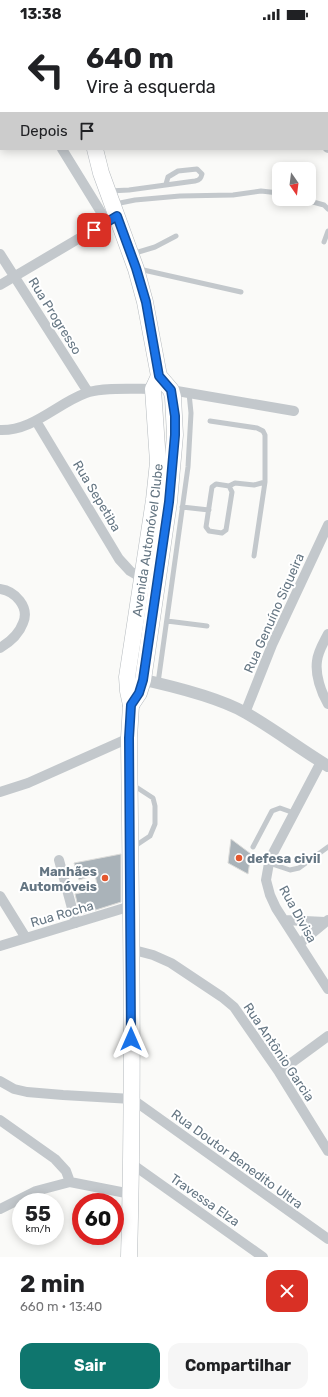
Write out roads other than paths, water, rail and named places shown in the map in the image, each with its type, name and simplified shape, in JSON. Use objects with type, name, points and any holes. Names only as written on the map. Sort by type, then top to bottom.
[{"type":"main road","name":"Avenida Automóvel Clube","points":[[95,150],[100,173],[111,209],[134,261],[146,302],[156,383],[158,462],[168,503],[142,578],[143,680]]},
{"type":"main road","points":[[156,383],[171,390]]},
{"type":"main road","name":"Avenida Automóvel Clube","points":[[129,1257],[132,1164],[132,1099],[129,738],[131,705],[139,693],[143,680],[168,503],[175,435],[173,397],[171,390]]},
{"type":"main road","points":[[142,578],[150,583],[156,592]]},
{"type":"street","points":[[0,285],[111,209],[63,150]]},
{"type":"street","name":"Rua Progresso","points":[[0,254],[88,392]]},
{"type":"street","points":[[0,430],[17,429],[36,421],[88,392],[156,383]]},
{"type":"street","points":[[171,390],[294,411]]},
{"type":"street","name":"Rua Sepetiba","points":[[36,421],[119,559],[130,571],[142,578]]},
{"type":"street","name":"Rua Genuíno Siqueira","points":[[245,712],[272,644],[328,525]]},
{"type":"street","points":[[0,589],[13,593],[20,601],[24,610],[24,622],[18,632],[9,642],[0,648]]},
{"type":"street","points":[[328,634],[317,661],[318,680],[328,704]]},
{"type":"street","points":[[143,680],[223,702],[245,712],[325,764]]},
{"type":"street","points":[[0,792],[28,783],[129,738]]},
{"type":"street","name":"Rua Divisa","points":[[325,764],[295,813],[271,857],[266,880],[270,895],[284,920],[328,989]]},
{"type":"street","points":[[60,860],[76,923]]},
{"type":"street","points":[[0,896],[26,938]]},
{"type":"street","name":"Rua Rocha","points":[[0,946],[131,906]]},
{"type":"street","points":[[284,920],[327,921]]},
{"type":"street","points":[[299,944],[327,921]]},
{"type":"street","name":"Rua Antônio Garcia","points":[[130,949],[153,955],[170,963],[222,997],[234,1008],[279,1072],[328,1151]]},
{"type":"street","points":[[279,1072],[328,1036]]},
{"type":"street","points":[[0,1081],[14,1089],[26,1092],[63,1096],[132,1099]]},
{"type":"street","name":"Rua Doutor Benedito Ultra","points":[[132,1099],[328,1239]]},
{"type":"street","points":[[0,1120],[55,1159],[66,1171],[70,1182]]},
{"type":"street","name":"Travessa Elza","points":[[132,1164],[263,1257]]},
{"type":"street","points":[[0,1209],[36,1191],[70,1182],[131,1194]]},
{"type":"lane","points":[[111,209],[129,190],[199,180],[202,177],[202,174],[197,169],[178,171],[168,177],[166,184]]},
{"type":"lane","points":[[111,209],[134,200],[180,196],[233,195],[261,191],[272,192]]},
{"type":"lane","points":[[316,203],[324,205],[328,209]]},
{"type":"lane","points":[[324,242],[328,231]]},
{"type":"lane","points":[[134,261],[155,247],[176,236]]},
{"type":"lane","points":[[134,261],[241,292]]},
{"type":"lane","points":[[143,680],[167,621],[168,503],[191,432],[191,405],[189,393]]},
{"type":"lane","points":[[210,421],[257,428],[263,431],[266,438],[265,482],[254,556]]},
{"type":"lane","points":[[229,486],[232,492],[225,532],[209,531],[207,529],[209,510],[212,487],[214,485],[229,486],[235,483],[254,485],[265,482]]},
{"type":"lane","points":[[168,503],[209,510]]},
{"type":"lane","points":[[167,621],[207,626]]},
{"type":"lane","points":[[129,783],[153,798],[155,806],[155,824],[150,836],[130,850]]},
{"type":"lane","points":[[253,848],[272,811],[280,808],[295,813]]},
{"type":"lane","points":[[269,863],[290,870],[299,868],[328,847]]},
{"type":"place","name":"defesa civil","points":[[239,858]]},
{"type":"place","name":"Manhães Automóveis","points":[[105,878]]}]
